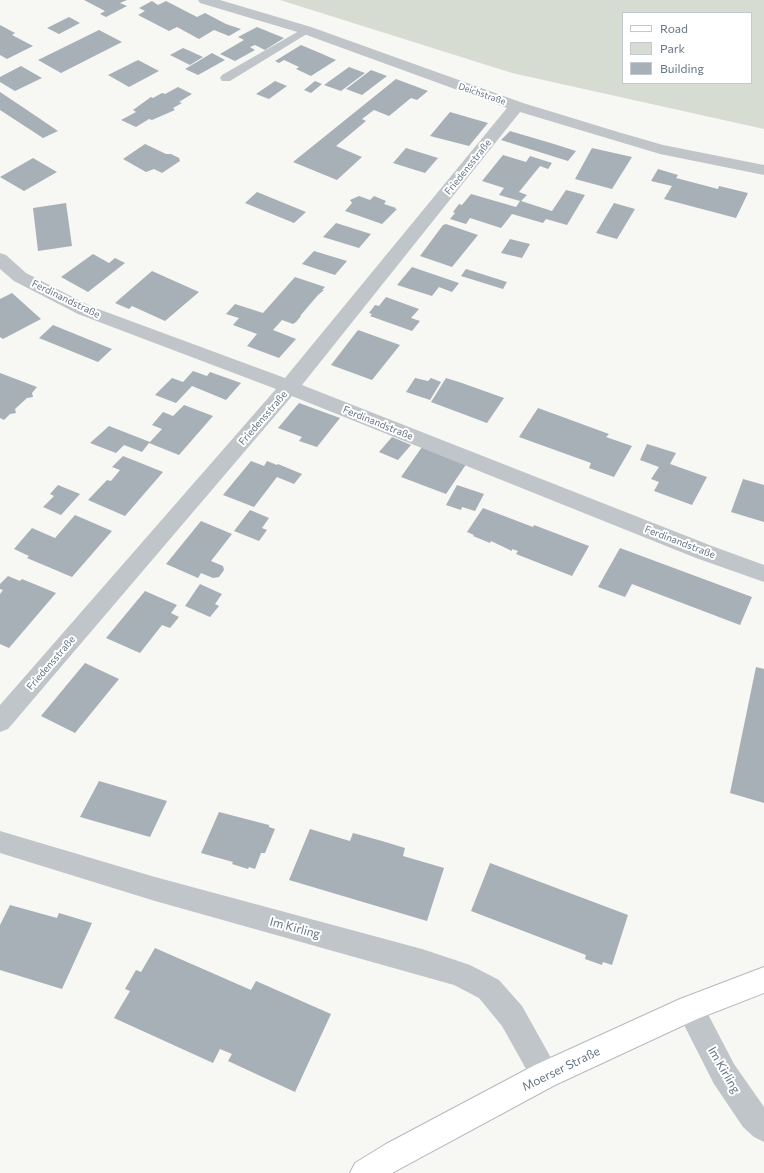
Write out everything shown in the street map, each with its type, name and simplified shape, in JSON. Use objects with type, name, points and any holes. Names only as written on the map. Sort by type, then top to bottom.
[{"type":"main road","name":"Moerser Straße","points":[[365,1173],[396,1154],[545,1075],[690,1008],[764,980]]},
{"type":"street","name":"Deichstraße","points":[[205,0],[306,30],[517,106],[660,149],[764,170]]},
{"type":"street","name":"Friedensstraße","points":[[0,722],[289,387],[517,106]]},
{"type":"street","name":"Ferdinandstraße","points":[[0,259],[20,277],[84,310],[289,387],[704,552],[764,574]]},
{"type":"street","name":"Im Kirling","points":[[0,842],[156,890],[422,962],[460,974],[490,989],[507,1010],[545,1075]]},
{"type":"street","name":"Im Kirling","points":[[690,1008],[724,1074],[754,1117],[764,1127]]},
{"type":"lane","points":[[226,78],[306,30]]},
{"type":"green space","points":[[280,0],[764,0],[764,129],[512,73]]},
{"type":"building","points":[[84,0],[127,0],[120,3],[127,6],[106,17],[100,14],[105,11]]},
{"type":"building","points":[[152,1],[158,5],[166,1],[197,17],[205,13],[226,24],[241,29],[229,36],[214,30],[199,39],[177,27],[169,31],[138,15],[145,11],[139,8]]},
{"type":"building","points":[[69,17],[80,23],[59,34],[47,28]]},
{"type":"building","points":[[0,25],[15,33],[12,35],[33,46],[7,59],[0,55]]},
{"type":"building","points":[[257,27],[284,38],[265,50],[255,45],[250,47],[255,50],[235,61],[220,54],[244,40],[238,37]]},
{"type":"building","points":[[99,30],[122,42],[61,73],[38,60]]},
{"type":"building","points":[[301,45],[336,60],[311,76],[296,69],[299,67],[284,60],[279,63],[275,61]]},
{"type":"building","points":[[183,48],[203,57],[190,65],[170,55]]},
{"type":"building","points":[[212,53],[225,60],[198,75],[185,69]]},
{"type":"building","points":[[138,60],[159,71],[129,87],[108,75]]},
{"type":"building","points":[[21,66],[42,78],[15,91],[0,82],[0,77]]},
{"type":"building","points":[[349,67],[365,73],[341,91],[324,85]]},
{"type":"building","points":[[371,70],[387,76],[362,95],[346,89]]},
{"type":"building","points":[[396,79],[428,91],[417,100],[411,98],[389,116],[374,110],[362,119],[366,121],[336,146],[362,157],[337,180],[293,162]]},
{"type":"building","points":[[275,81],[287,86],[269,99],[256,94]]},
{"type":"building","points":[[315,81],[322,84],[311,93],[304,90]]},
{"type":"building","points":[[178,87],[192,94],[179,102],[182,103],[173,108],[175,110],[152,120],[149,119],[136,127],[121,120],[136,112],[133,110],[151,97],[153,98],[162,93],[165,94]]},
{"type":"building","points":[[0,92],[58,131],[43,138],[0,110]]},
{"type":"building","points":[[450,112],[488,123],[469,146],[430,136]]},
{"type":"building","points":[[510,131],[576,151],[568,161],[501,140]]},
{"type":"building","points":[[145,144],[166,154],[171,154],[179,158],[180,161],[162,173],[154,169],[146,172],[123,159]]},
{"type":"building","points":[[406,148],[438,158],[425,173],[393,163]]},
{"type":"building","points":[[592,148],[632,157],[612,189],[575,179]]},
{"type":"building","points":[[503,155],[526,162],[530,156],[552,163],[548,169],[540,166],[519,192],[527,195],[521,201],[552,211],[566,190],[585,195],[567,225],[546,219],[543,223],[512,214],[501,228],[470,218],[466,224],[450,219],[455,213],[453,212],[459,204],[462,205],[471,194],[516,207],[520,201],[499,195],[504,188],[482,181]]},
{"type":"building","points":[[33,158],[57,172],[24,191],[0,177]]},
{"type":"building","points":[[658,169],[678,175],[676,178],[718,189],[719,186],[748,193],[736,218],[664,199],[672,186],[651,181]]},
{"type":"building","points":[[257,192],[306,212],[294,223],[245,203]]},
{"type":"building","points":[[359,196],[370,200],[374,196],[386,201],[384,204],[397,209],[382,224],[345,211],[352,203],[350,200]]},
{"type":"building","points":[[66,203],[72,246],[38,251],[33,208]]},
{"type":"building","points":[[614,203],[635,209],[617,239],[596,233]]},
{"type":"building","points":[[336,223],[371,234],[359,248],[323,237]]},
{"type":"building","points":[[446,224],[478,235],[452,267],[420,256],[443,225]]},
{"type":"building","points":[[510,239],[530,244],[522,258],[501,253]]},
{"type":"building","points":[[314,251],[347,261],[335,275],[302,264]]},
{"type":"building","points":[[93,254],[109,263],[115,258],[125,263],[88,292],[61,277]]},
{"type":"building","points":[[412,267],[459,283],[452,292],[439,287],[432,296],[397,285]]},
{"type":"building","points":[[466,269],[507,282],[503,289],[461,276]]},
{"type":"building","points":[[152,271],[199,292],[165,321],[132,306],[129,309],[115,303]]},
{"type":"building","points":[[295,277],[325,287],[296,322],[293,324],[282,320],[273,330],[296,339],[279,358],[247,346],[257,334],[233,325],[239,318],[226,314],[235,304],[263,313]]},
{"type":"building","points":[[12,293],[41,319],[3,339],[0,337],[0,299]]},
{"type":"building","points":[[386,297],[419,309],[411,318],[420,321],[412,331],[370,316],[372,314],[369,313],[375,305],[379,306]]},
{"type":"building","points":[[53,325],[112,349],[98,362],[39,338]]},
{"type":"building","points":[[358,330],[400,345],[372,380],[331,365]]},
{"type":"building","points":[[193,371],[207,376],[210,372],[241,383],[226,400],[192,386],[176,403],[155,395],[172,378],[183,382]]},
{"type":"building","points":[[0,373],[37,387],[32,393],[33,397],[27,398],[15,409],[16,413],[10,414],[4,420],[0,418]]},
{"type":"building","points":[[415,378],[428,381],[431,378],[441,382],[430,400],[406,392]]},
{"type":"building","points":[[446,378],[504,398],[487,423],[431,402]]},
{"type":"building","points":[[299,403],[340,418],[317,447],[299,441],[302,437],[278,428]]},
{"type":"building","points":[[184,405],[213,416],[179,455],[149,443],[142,452],[124,445],[116,453],[90,443],[109,426],[150,442],[162,429],[152,425],[163,412],[173,416]]},
{"type":"building","points":[[538,408],[609,434],[606,437],[632,446],[614,477],[589,468],[591,463],[519,437]]},
{"type":"building","points":[[392,437],[411,445],[398,460],[379,452]]},
{"type":"building","points":[[647,444],[676,453],[670,464],[707,477],[692,505],[654,491],[659,482],[651,479],[659,467],[640,460]]},
{"type":"building","points":[[422,447],[467,463],[446,494],[401,477]]},
{"type":"building","points":[[123,456],[163,472],[125,516],[88,500],[107,480],[111,481],[120,470],[112,467]]},
{"type":"building","points":[[251,461],[264,466],[267,461],[302,474],[294,484],[277,477],[254,507],[223,495]]},
{"type":"building","points":[[743,479],[764,485],[764,522],[731,512]]},
{"type":"building","points":[[58,485],[80,494],[61,515],[43,507],[54,496],[50,494]]},
{"type":"building","points":[[457,485],[484,494],[475,511],[462,507],[461,510],[446,505]]},
{"type":"building","points":[[483,508],[533,527],[534,525],[589,546],[572,576],[516,554],[518,551],[512,549],[512,551],[491,541],[490,543],[467,532]]},
{"type":"building","points":[[250,510],[269,518],[262,528],[267,530],[259,541],[234,531]]},
{"type":"building","points":[[75,515],[112,531],[72,577],[27,558],[29,556],[14,549],[32,528],[55,538]]},
{"type":"building","points":[[201,521],[232,534],[211,561],[223,566],[224,570],[219,577],[213,578],[201,573],[198,578],[166,564]]},
{"type":"building","points":[[620,548],[752,597],[740,625],[632,584],[625,597],[598,587]]},
{"type":"building","points":[[8,576],[20,581],[22,579],[56,593],[9,648],[0,644],[0,594],[3,590],[0,589],[0,584]]},
{"type":"building","points":[[200,584],[222,594],[215,604],[219,606],[210,617],[185,606]]},
{"type":"building","points":[[145,591],[177,605],[171,613],[179,617],[170,628],[162,625],[140,653],[106,638]]},
{"type":"building","points":[[85,663],[119,679],[75,733],[41,716]]},
{"type":"building","points":[[756,667],[764,669],[764,803],[730,793]]},
{"type":"building","points":[[99,781],[167,801],[150,837],[80,817]]},
{"type":"building","points":[[219,812],[269,825],[269,827],[275,829],[265,853],[261,853],[255,869],[249,867],[248,869],[232,864],[233,862],[201,853]]},
{"type":"building","points":[[310,829],[350,841],[353,833],[382,841],[405,848],[403,856],[444,868],[427,921],[289,880]]},
{"type":"building","points":[[490,863],[628,915],[612,965],[603,962],[602,965],[585,959],[586,955],[471,911]]},
{"type":"building","points":[[10,905],[57,918],[59,913],[92,923],[62,989],[0,970],[0,925]]},
{"type":"building","points":[[155,948],[251,990],[256,981],[331,1014],[295,1092],[228,1061],[232,1054],[220,1049],[213,1063],[114,1018],[130,991],[125,989],[136,970],[141,972]]}]
